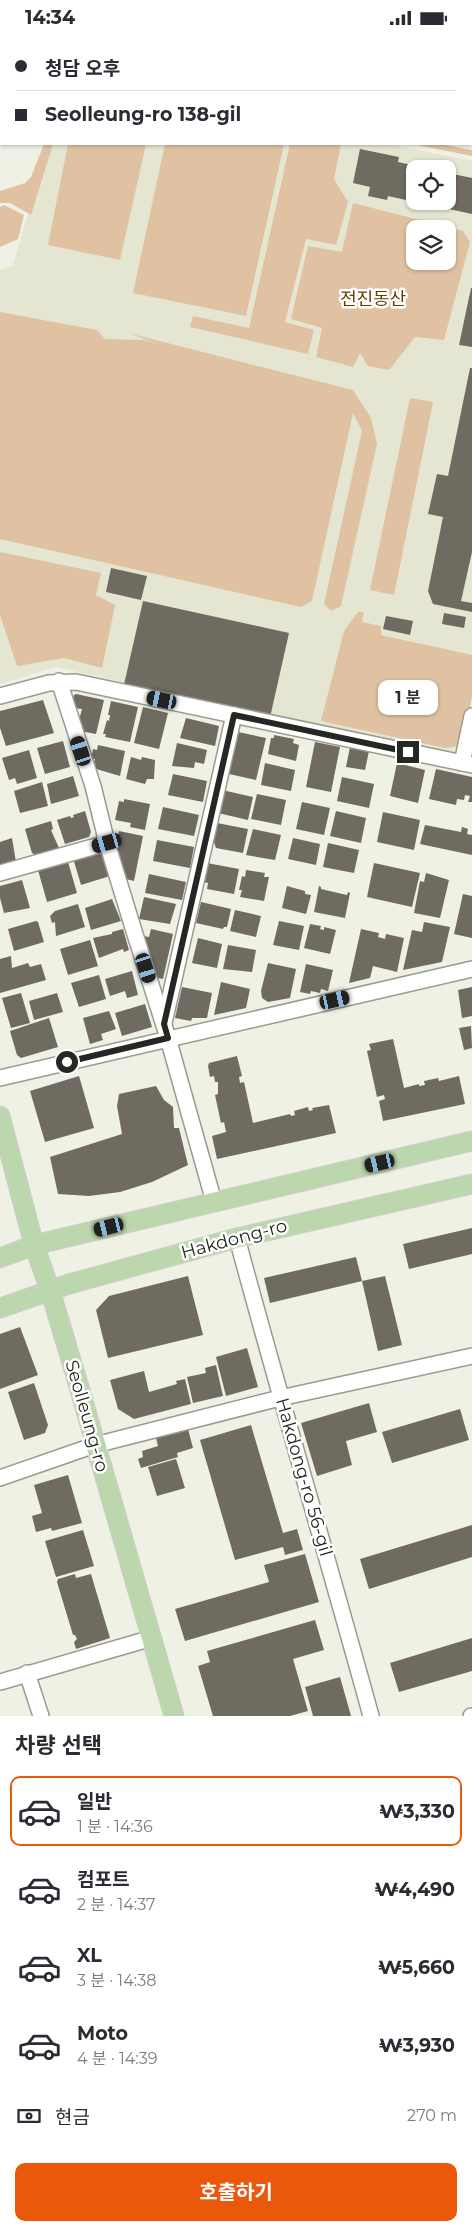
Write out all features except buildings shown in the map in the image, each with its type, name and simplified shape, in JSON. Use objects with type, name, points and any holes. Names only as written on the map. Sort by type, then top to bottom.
[{"type":"main road","name":"Seolleung-ro","points":[[0,1116],[34,1245],[50,1290],[174,1716]]},
{"type":"main road","points":[[0,1258],[34,1245],[472,1141]]},
{"type":"main road","name":"Hakdong-ro","points":[[0,1308],[50,1290],[237,1238],[472,1183]]},
{"type":"street","points":[[0,696],[59,681],[76,682],[467,764],[472,717]]},
{"type":"street","points":[[59,681],[166,1031],[214,1202]]},
{"type":"street","points":[[166,1031],[234,715]]},
{"type":"street","points":[[0,873],[107,843]]},
{"type":"street","points":[[0,1078],[166,1031],[472,969]]},
{"type":"street","name":"Hakdong-ro 56-gil","points":[[237,1238],[280,1398],[330,1566],[371,1716]]},
{"type":"street","points":[[0,1478],[95,1445],[280,1398],[472,1356]]},
{"type":"street","points":[[0,1682],[152,1638]]},
{"type":"street","points":[[27,1673],[41,1716]]},
{"type":"shaded area","points":[[48,145],[394,145],[472,161],[472,674],[456,757],[56,667],[0,684],[0,270],[13,266]]},
{"type":"green space","points":[[44,145],[53,145],[31,215],[10,203],[0,203],[0,191],[25,183],[31,177]]},
{"type":"green space","points":[[68,145],[146,145],[120,260],[48,245]]},
{"type":"green space","points":[[165,145],[284,145],[246,316],[133,293]]},
{"type":"green space","points":[[290,145],[341,145],[334,179],[348,202],[336,245],[306,239],[285,322],[314,330],[308,354],[190,327],[193,316],[249,328]]},
{"type":"green space","points":[[417,145],[446,145],[472,150],[472,156]]},
{"type":"green space","name":"전진동산","points":[[353,203],[420,220],[406,220],[406,270],[456,270],[456,229],[463,231],[470,242],[444,340],[415,337],[389,370],[368,366],[360,353],[353,367],[316,357],[322,328],[291,319],[308,246],[342,252]]},
{"type":"green space","points":[[4,205],[24,215],[18,239],[0,247],[0,207]]},
{"type":"green space","points":[[0,312],[97,330],[105,339],[144,340],[159,344],[128,333],[353,390],[371,418],[377,444],[341,606],[331,611],[324,604],[362,431],[353,413],[312,601],[301,607],[0,539]]},
{"type":"green space","points":[[410,398],[433,402],[394,595],[370,590]]},
{"type":"green space","points":[[0,552],[101,573],[96,595],[115,605],[102,668],[64,658],[17,666],[0,615]]},
{"type":"green space","points":[[358,612],[364,612],[362,622],[381,626],[381,635],[472,655],[472,697],[463,740],[454,747],[445,748],[321,721],[344,631]]},
{"type":"route","points":[[67,1062],[168,1038],[164,1024],[211,809],[234,715],[408,752]]}]
